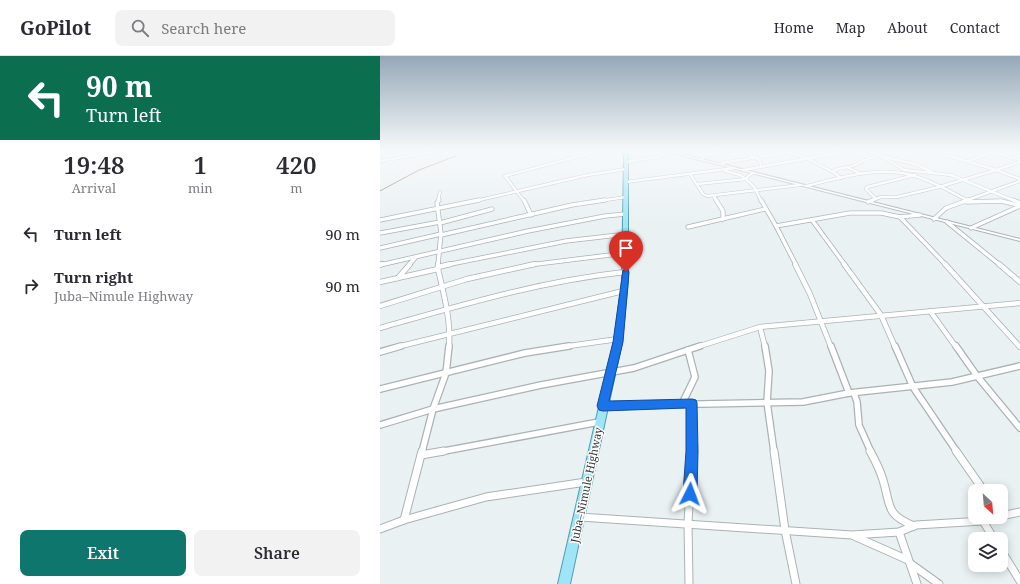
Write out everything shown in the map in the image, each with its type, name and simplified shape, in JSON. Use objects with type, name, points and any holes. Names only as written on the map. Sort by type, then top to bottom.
[{"type":"main road","name":"Juba–Nimule Highway","points":[[564,584],[618,339],[626,272],[626,175]]},
{"type":"main road","points":[[759,175],[1020,240]]},
{"type":"street","points":[[510,175],[505,176],[525,202],[531,215]]},
{"type":"street","points":[[380,220],[438,209],[589,175]]},
{"type":"street","points":[[626,182],[685,175]]},
{"type":"street","points":[[691,175],[698,184],[703,194],[715,197],[727,193],[800,185]]},
{"type":"street","points":[[738,175],[746,179],[753,186],[776,226],[821,320],[852,393],[858,402],[857,418],[859,425],[883,479],[888,504],[892,512],[902,521],[914,526]]},
{"type":"street","points":[[698,184],[746,179],[751,175]]},
{"type":"street","points":[[837,175],[841,178]]},
{"type":"street","points":[[806,186],[859,175]]},
{"type":"street","points":[[911,175],[967,200]]},
{"type":"street","points":[[876,199],[866,189],[867,187],[914,175]]},
{"type":"street","points":[[948,175],[992,191],[1020,205]]},
{"type":"street","points":[[868,202],[882,197],[897,197],[939,187],[981,175]]},
{"type":"street","points":[[1007,175],[1020,180]]},
{"type":"street","points":[[934,219],[946,208],[1020,180]]},
{"type":"street","points":[[404,520],[433,409],[446,373],[450,333],[448,310],[438,268],[441,235],[437,203],[440,200],[440,192]]},
{"type":"street","points":[[380,248],[572,205],[626,197]]},
{"type":"street","points":[[715,197],[723,213],[723,219]]},
{"type":"street","points":[[962,202],[1001,201],[1020,205]]},
{"type":"street","points":[[971,228],[1020,205]]},
{"type":"street","points":[[380,233],[440,223],[492,209]]},
{"type":"street","points":[[688,227],[765,209]]},
{"type":"street","points":[[723,213],[733,217]]},
{"type":"street","points":[[776,226],[827,216],[869,213],[885,213],[900,217],[920,216]]},
{"type":"street","points":[[380,265],[416,258],[528,231],[605,216],[626,214]]},
{"type":"street","points":[[900,217],[985,307],[1020,347]]},
{"type":"street","points":[[812,220],[881,315],[913,387],[979,484]]},
{"type":"street","points":[[947,222],[1020,282]]},
{"type":"street","points":[[380,282],[566,241],[627,234]]},
{"type":"street","points":[[380,306],[443,286],[521,267],[554,261],[626,253]]},
{"type":"street","points":[[398,278],[416,258]]},
{"type":"street","points":[[380,328],[448,310],[493,296],[566,278],[626,272]]},
{"type":"street","points":[[380,352],[450,333],[623,291]]},
{"type":"street","points":[[380,425],[433,409],[541,385],[642,366],[760,327],[821,320],[1020,303]]},
{"type":"street","points":[[930,311],[977,376],[1020,428]]},
{"type":"street","points":[[760,327],[769,371],[768,402],[786,530],[796,584]]},
{"type":"street","points":[[380,389],[525,353],[618,339]]},
{"type":"street","points":[[682,404],[695,377],[688,350]]},
{"type":"street","points":[[603,406],[692,403],[803,402],[852,393],[952,382],[1020,366]]},
{"type":"street","points":[[689,584],[688,523],[692,451],[692,403]]},
{"type":"street","points":[[422,455],[600,422]]},
{"type":"street","points":[[380,529],[404,520],[486,497],[586,482]]},
{"type":"street","points":[[1008,515],[1020,512]]},
{"type":"street","points":[[578,517],[688,523],[852,535],[900,532],[914,526],[940,522],[968,521]]},
{"type":"street","points":[[900,532],[917,584]]},
{"type":"street","points":[[852,535],[910,562],[939,584]]},
{"type":"street","points":[[1008,561],[1020,581]]},
{"type":"waterway","points":[[380,191],[410,175]]},
{"type":"route","points":[[626,272],[618,342],[603,406],[692,403],[690,494]]}]
